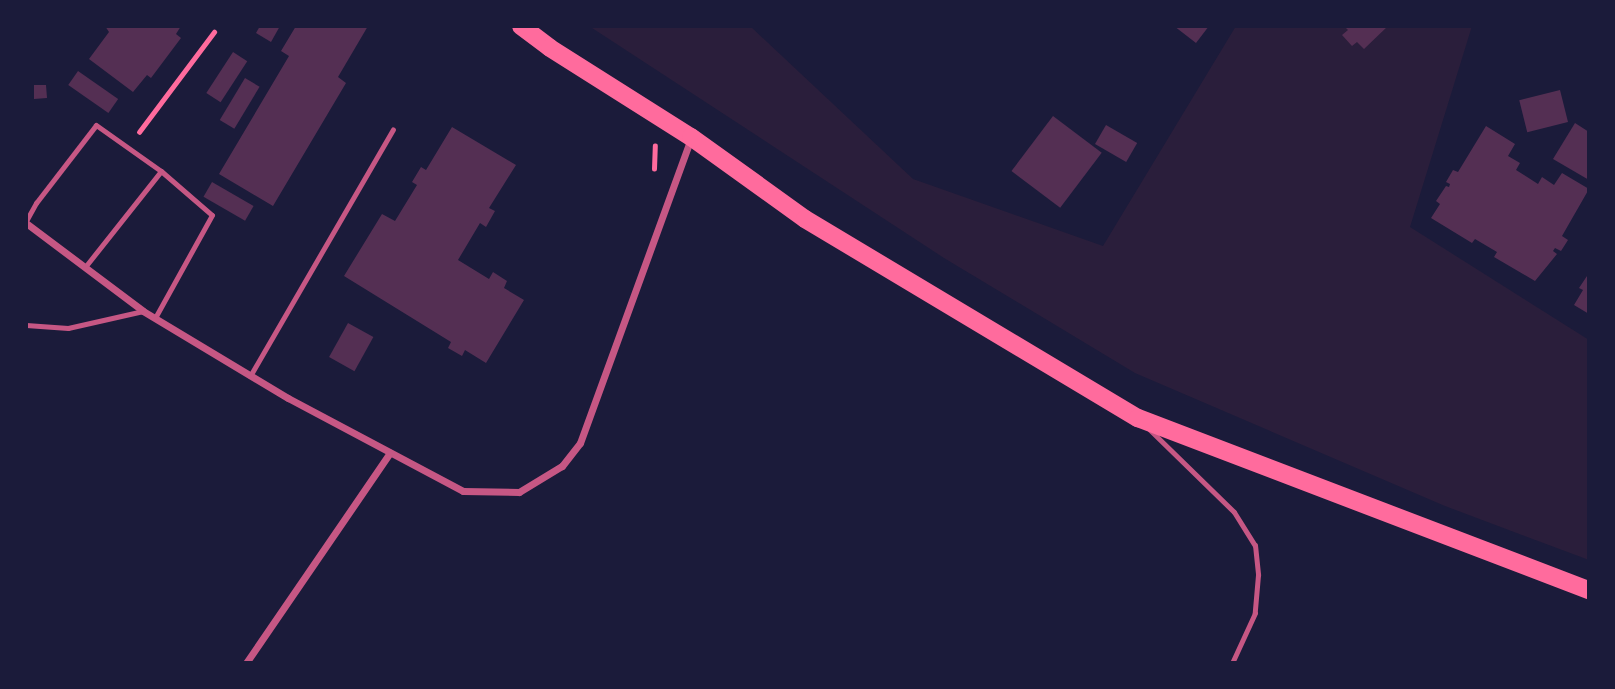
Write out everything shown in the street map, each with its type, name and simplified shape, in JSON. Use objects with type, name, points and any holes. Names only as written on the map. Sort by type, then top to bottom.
[{"type":"main road","points":[[521,26],[691,137],[806,219],[1138,418],[1589,590]]},
{"type":"street","points":[[26,222],[143,311],[250,376],[390,453],[463,491],[486,494],[519,492],[562,466],[580,443],[691,137]]},
{"type":"street","points":[[246,663],[390,453]]},
{"type":"lane","points":[[26,222],[36,203],[96,125],[161,171],[212,215],[155,318]]},
{"type":"lane","points":[[250,376],[393,129]]},
{"type":"lane","points":[[85,267],[161,171]]},
{"type":"lane","points":[[26,325],[68,328],[143,311]]},
{"type":"lane","points":[[1138,418],[1234,512],[1255,545],[1258,575],[1255,613],[1232,663]]},
{"type":"path","points":[[128,147],[214,32]]},
{"type":"path","points":[[650,180],[655,166],[654,114]]},
{"type":"shaded area","points":[[589,26],[750,26],[913,179],[1103,246],[1236,26],[1472,26],[1410,227],[1589,340],[1589,560],[1445,506],[1135,373],[944,258]]},
{"type":"building","points":[[105,26],[181,26],[176,34],[181,38],[151,78],[147,75],[133,92],[89,59],[109,32]]},
{"type":"building","points":[[260,26],[280,26],[271,42],[256,33]]},
{"type":"building","points":[[296,26],[368,26],[338,77],[346,83],[273,206],[219,174],[289,56],[281,51]]},
{"type":"building","points":[[1174,26],[1209,26],[1196,43]]},
{"type":"building","points":[[1344,26],[1388,26],[1364,49],[1357,42],[1352,46],[1342,35],[1348,30]]},
{"type":"building","points":[[233,52],[247,61],[221,102],[206,93]]},
{"type":"building","points":[[78,71],[118,99],[108,113],[68,85]]},
{"type":"building","points":[[245,78],[260,87],[234,129],[220,120]]},
{"type":"building","points":[[34,85],[46,85],[47,98],[34,99]]},
{"type":"building","points":[[1560,90],[1568,122],[1527,132],[1519,100]]},
{"type":"building","points":[[1053,116],[1102,153],[1060,208],[1011,171]]},
{"type":"building","points":[[1575,123],[1589,132],[1589,180],[1553,159]]},
{"type":"building","points":[[1106,125],[1137,143],[1126,162],[1095,144]]},
{"type":"building","points":[[1486,126],[1515,144],[1508,156],[1520,163],[1516,170],[1538,184],[1542,177],[1554,185],[1562,173],[1589,189],[1562,236],[1568,240],[1561,251],[1555,248],[1553,251],[1557,254],[1535,281],[1494,257],[1497,252],[1475,239],[1472,243],[1431,218],[1440,204],[1436,201],[1446,186],[1449,187],[1450,184],[1446,182],[1453,170],[1458,172]]},
{"type":"building","points":[[452,127],[516,165],[489,208],[495,211],[486,227],[480,223],[458,260],[489,279],[493,272],[507,281],[504,288],[524,300],[486,363],[465,350],[462,356],[448,348],[451,342],[344,276],[382,214],[395,221],[417,185],[412,182],[421,167],[426,170]]},
{"type":"building","points":[[212,182],[254,206],[245,221],[204,197]]},
{"type":"building","points":[[1589,273],[1589,314],[1574,305],[1583,290],[1579,288]]},
{"type":"building","points":[[348,323],[373,337],[354,371],[329,357]]}]
